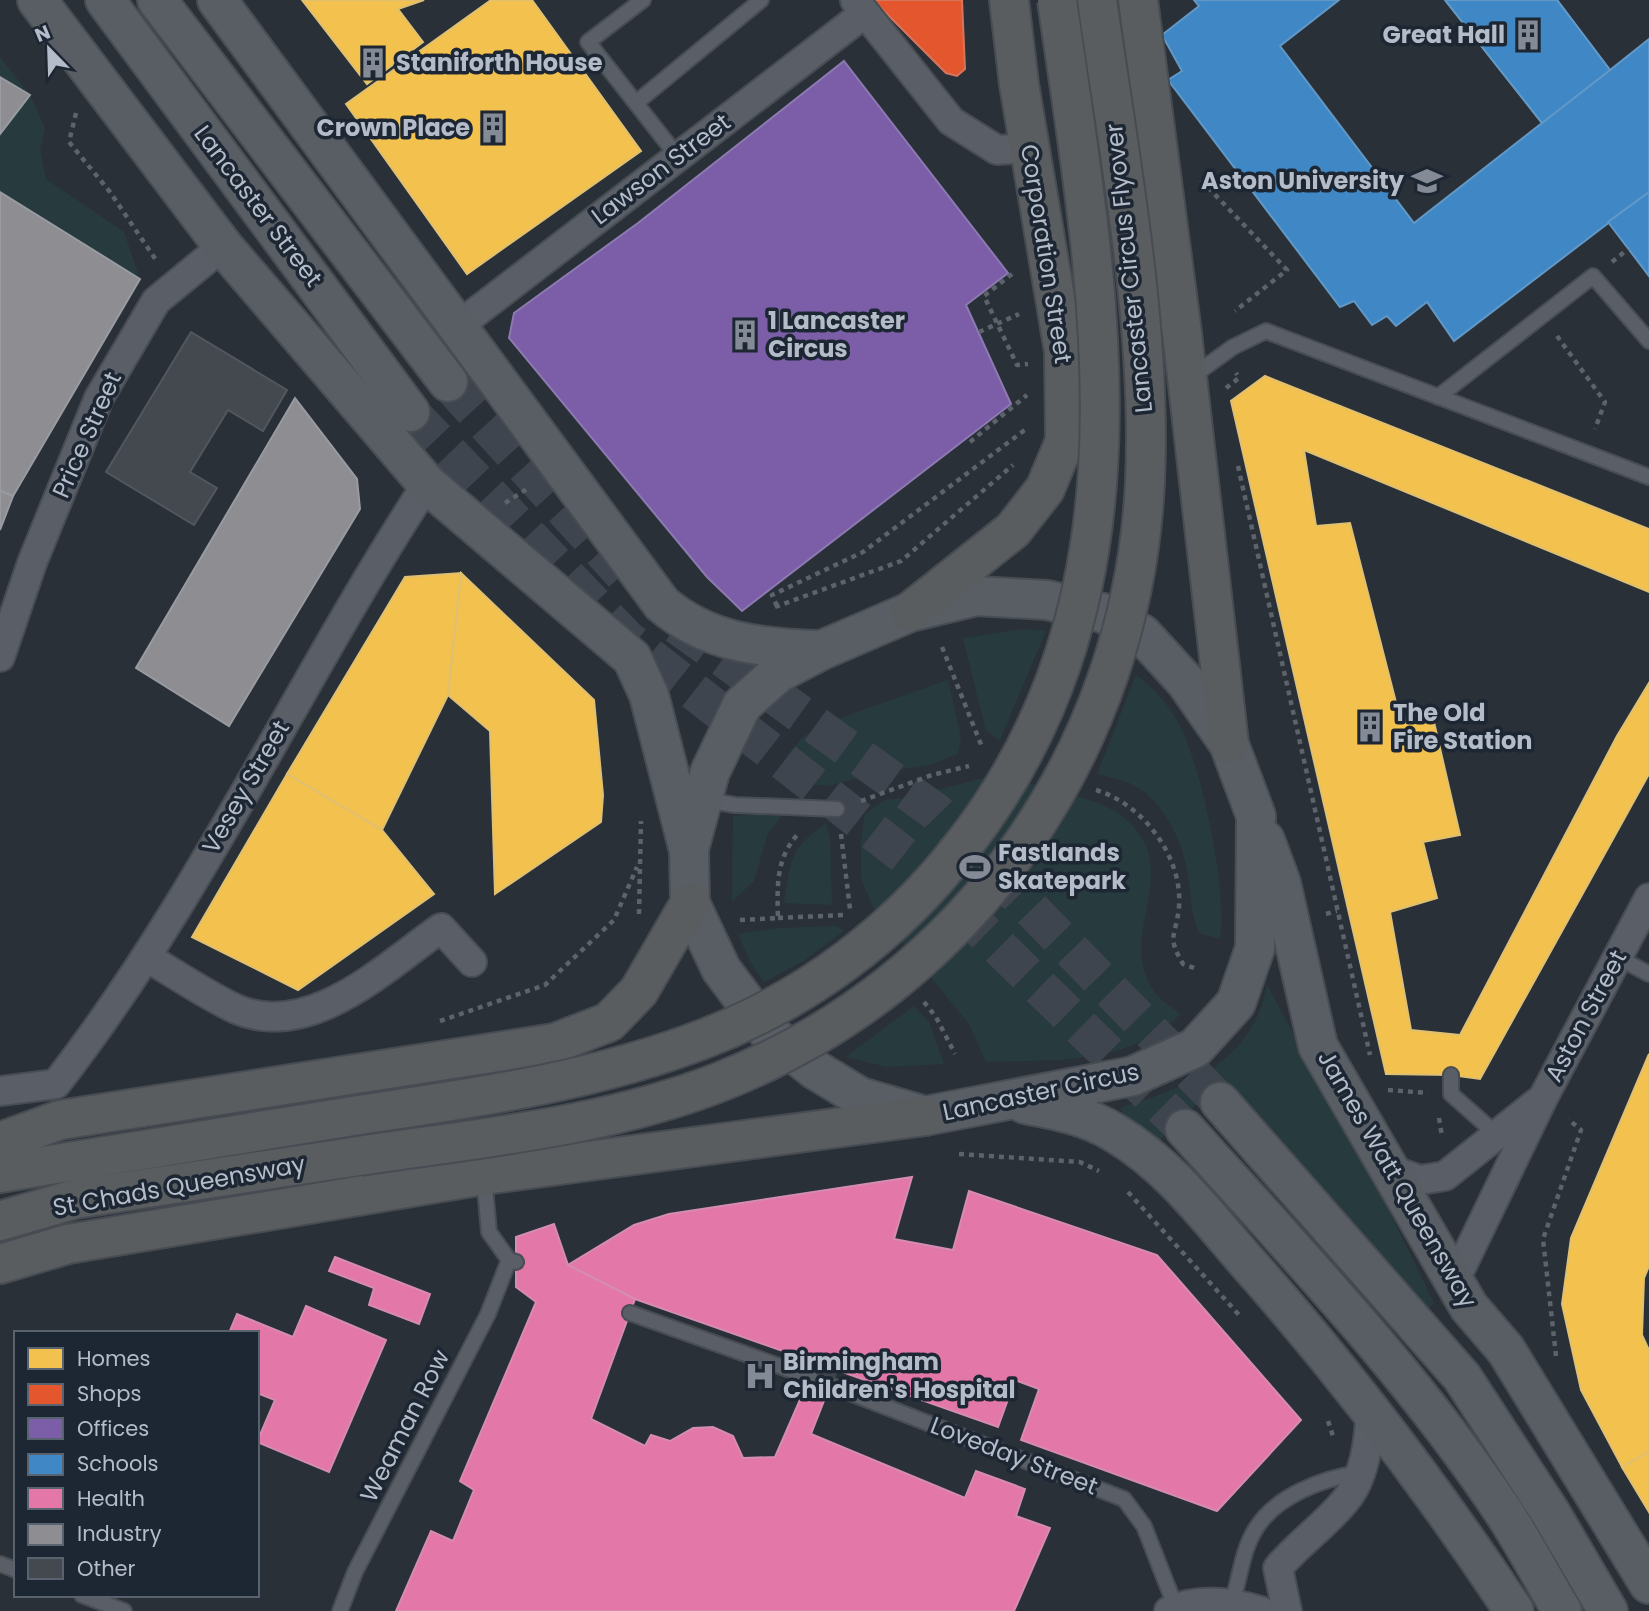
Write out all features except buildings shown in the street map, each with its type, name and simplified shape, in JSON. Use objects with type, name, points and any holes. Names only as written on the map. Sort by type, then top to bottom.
[{"type":"highway","name":"Corporation Street","points":[[910,612],[1013,530],[1045,489],[1065,441],[1064,351],[1030,148],[1009,0]]},
{"type":"highway","name":"Lancaster Circus Flyover","points":[[353,1116],[600,1074],[708,1038],[782,1002],[876,940],[938,878],[992,809],[1034,736],[1066,652],[1089,565],[1097,488],[1100,401],[1096,301],[1057,0]]},
{"type":"highway","name":"Lancaster Circus Flyover","points":[[359,1156],[552,1127],[642,1107],[719,1082],[803,1044],[873,1000],[952,932],[1012,861],[1072,763],[1110,671],[1136,569],[1145,482],[1144,374],[1126,206],[1097,0]]},
{"type":"highway","points":[[1138,0],[1204,386],[1229,744]]},
{"type":"highway","points":[[0,1142],[60,1119],[555,1043],[609,1022],[639,991],[690,903]]},
{"type":"highway","name":"St Chads Queensway","points":[[0,1173],[353,1116]]},
{"type":"highway","points":[[0,1264],[68,1244],[484,1175],[925,1116]]},
{"type":"highway","name":"St Chads Queensway","points":[[0,1221],[75,1199],[359,1156]]},
{"type":"main road","points":[[37,0],[223,246],[427,484],[632,658],[649,695],[689,849]]},
{"type":"main road","name":"Lancaster Street","points":[[105,0],[410,412]]},
{"type":"main road","name":"Lancaster Street","points":[[157,0],[448,382]]},
{"type":"main road","points":[[216,0],[662,604],[703,631],[761,648],[822,650]]},
{"type":"main road","name":"Lancaster Circus","points":[[976,596],[1048,600],[1103,613],[1142,634],[1186,682],[1229,744],[1255,816],[1255,948],[1236,1003],[1195,1048],[1133,1076],[925,1116],[860,1097],[814,1069],[768,1032],[721,968],[690,903],[689,849],[710,772],[742,705],[778,673],[822,650],[910,612],[976,596]]},
{"type":"main road","name":"James Watt Queensway","points":[[1255,816],[1281,883],[1318,1045],[1469,1307],[1506,1350],[1649,1584]]},
{"type":"main road","points":[[1013,1101],[1066,1113],[1099,1125],[1149,1156],[1178,1184],[1317,1341],[1417,1469],[1514,1611]]},
{"type":"main road","points":[[1220,1102],[1462,1377],[1550,1512],[1608,1611]]},
{"type":"main road","points":[[1185,1129],[1356,1320],[1431,1414],[1505,1515],[1562,1611]]},
{"type":"street","name":"Lawson Street","points":[[458,326],[678,157],[860,6]]},
{"type":"street","points":[[860,6],[951,121],[997,150],[1030,148]]},
{"type":"street","name":"Price Street","points":[[0,657],[32,563],[99,398],[156,301],[223,246]]},
{"type":"street","name":"Vesey Street","points":[[0,1091],[56,1084],[148,958],[427,484]]},
{"type":"street","name":"Aston Street","points":[[1454,1282],[1543,1098],[1649,898]]},
{"type":"street","points":[[148,958],[238,1010],[285,1018],[326,1006],[441,928],[472,962]]},
{"type":"street","name":"Aston Street","points":[[1391,1170],[1420,1180],[1445,1176],[1465,1163],[1495,1133],[1543,1098]]},
{"type":"street","points":[[1287,1611],[1278,1568],[1297,1545],[1343,1503],[1360,1473],[1367,1453],[1371,1410]]},
{"type":"street","points":[[1173,1609],[1206,1602],[1232,1602],[1261,1611]]},
{"type":"lane","points":[[643,0],[588,42],[678,157]]},
{"type":"lane","points":[[637,102],[761,0]]},
{"type":"lane","points":[[1438,397],[1593,276],[1649,341]]},
{"type":"lane","points":[[1204,386],[1224,354],[1266,331],[1649,477]]},
{"type":"lane","points":[[703,800],[735,805],[837,809]]},
{"type":"lane","points":[[1617,957],[1649,974]]},
{"type":"lane","points":[[1451,1075],[1451,1094],[1495,1133]]},
{"type":"lane","name":"Weaman Row","points":[[340,1611],[355,1572],[488,1314],[512,1261],[489,1231],[484,1175]]},
{"type":"lane","points":[[630,1313],[810,1377]]},
{"type":"lane","name":"Loveday Street","points":[[832,1386],[1125,1499],[1144,1526],[1173,1609]]},
{"type":"lane","points":[[1232,1602],[1255,1531],[1269,1512],[1314,1484],[1331,1477],[1360,1473]]},
{"type":"lane","points":[[87,1597],[124,1611]]},
{"type":"path","points":[[1195,174],[1287,271],[1235,311]]},
{"type":"path","points":[[1013,273],[984,296],[1017,365],[1028,364]]},
{"type":"path","points":[[979,332],[1020,314]]},
{"type":"path","points":[[1542,316],[1605,402],[1597,424]]},
{"type":"path","points":[[1204,386],[1239,378],[1224,354]]},
{"type":"path","points":[[970,442],[1030,392]]},
{"type":"path","points":[[995,479],[901,561],[777,606],[772,595],[863,552],[1028,427]]},
{"type":"path","points":[[1236,458],[1372,1060]]},
{"type":"path","points":[[901,561],[905,569]]},
{"type":"path","points":[[942,647],[983,749]]},
{"type":"path","points":[[778,918],[777,889],[782,856],[797,834],[837,809],[932,775],[977,765]]},
{"type":"path","points":[[1087,789],[1128,804],[1153,831],[1171,858],[1179,905],[1172,945],[1183,964],[1197,969]]},
{"type":"path","points":[[639,925],[641,816]]},
{"type":"path","points":[[434,1025],[446,1017],[545,985],[614,920],[638,866]]},
{"type":"path","points":[[1326,914],[1337,911]]},
{"type":"path","points":[[739,920],[851,915]]},
{"type":"path","points":[[936,1017],[955,1054]]},
{"type":"path","points":[[1381,1080],[1385,1090],[1451,1094],[1438,1117],[1444,1132],[1440,1146]]},
{"type":"path","points":[[1543,1098],[1581,1130],[1543,1239],[1553,1345],[1560,1368]]},
{"type":"path","points":[[959,1154],[1080,1161],[1105,1174]]},
{"type":"path","points":[[1125,1189],[1241,1317]]},
{"type":"path","points":[[1327,1420],[1337,1445],[1360,1473]]},
{"type":"green space","points":[[0,57],[30,95],[0,77]]},
{"type":"green space","points":[[30,95],[45,128],[40,150],[46,179],[124,232],[140,279],[0,192],[0,134]]},
{"type":"green space","points":[[1023,629],[1046,631],[1000,740],[986,731],[963,638]]},
{"type":"green space","points":[[1136,675],[1156,692],[1172,713],[1181,728],[1197,772],[1217,863],[1220,939],[1199,933],[1182,850],[1163,812],[1144,792],[1133,785],[1097,774]]},
{"type":"green space","points":[[948,680],[961,737],[958,754],[930,765],[873,774],[829,786],[774,781],[787,755],[804,736],[826,723]]},
{"type":"green space","points":[[995,775],[1097,803],[1122,816],[1141,836],[1150,858],[1151,880],[1141,949],[1144,972],[1156,994],[1181,1014],[1159,1031],[1113,1052],[1089,1057],[986,1062],[969,1024],[873,907],[861,879],[861,841],[865,814],[885,800],[905,798]]},
{"type":"green space","points":[[784,813],[768,833],[754,881],[732,902],[733,816]]},
{"type":"green space","points":[[826,823],[830,838],[832,905],[784,903],[788,876],[798,848]]},
{"type":"green space","points":[[837,926],[844,931],[805,960],[764,982],[750,962],[738,934],[778,928]]},
{"type":"green space","points":[[1267,985],[1376,1184],[1434,1303],[1423,1314],[1220,1081],[1158,1142],[1124,1116],[1120,1108],[1169,1091],[1213,1068],[1248,1034],[1259,1012]]},
{"type":"green space","points":[[914,1006],[929,1022],[944,1064],[887,1067],[846,1057]]},
{"type":"tunnel","points":[[448,382],[623,574]]},
{"type":"tunnel","points":[[410,412],[627,639],[911,861],[1185,1129]]},
{"type":"tunnel","points":[[677,625],[936,812],[1220,1102]]},
{"type":"tunnel","points":[[810,1377],[832,1386]]},
{"type":"place","name":"Great Hall","points":[[1528,35]]},
{"type":"place","name":"Staniforth House","points":[[373,63]]},
{"type":"place","name":"Crown Place","points":[[493,128]]},
{"type":"place","name":"Aston University","points":[[1427,181]]},
{"type":"place","name":"1 Lancaster Circus","points":[[745,335]]},
{"type":"place","name":"The Old Fire Station","points":[[1370,727]]},
{"type":"place","name":"Fastlands Skatepark","points":[[975,867]]},
{"type":"place","name":"Birmingham Children's Hospital","points":[[760,1376]]}]
